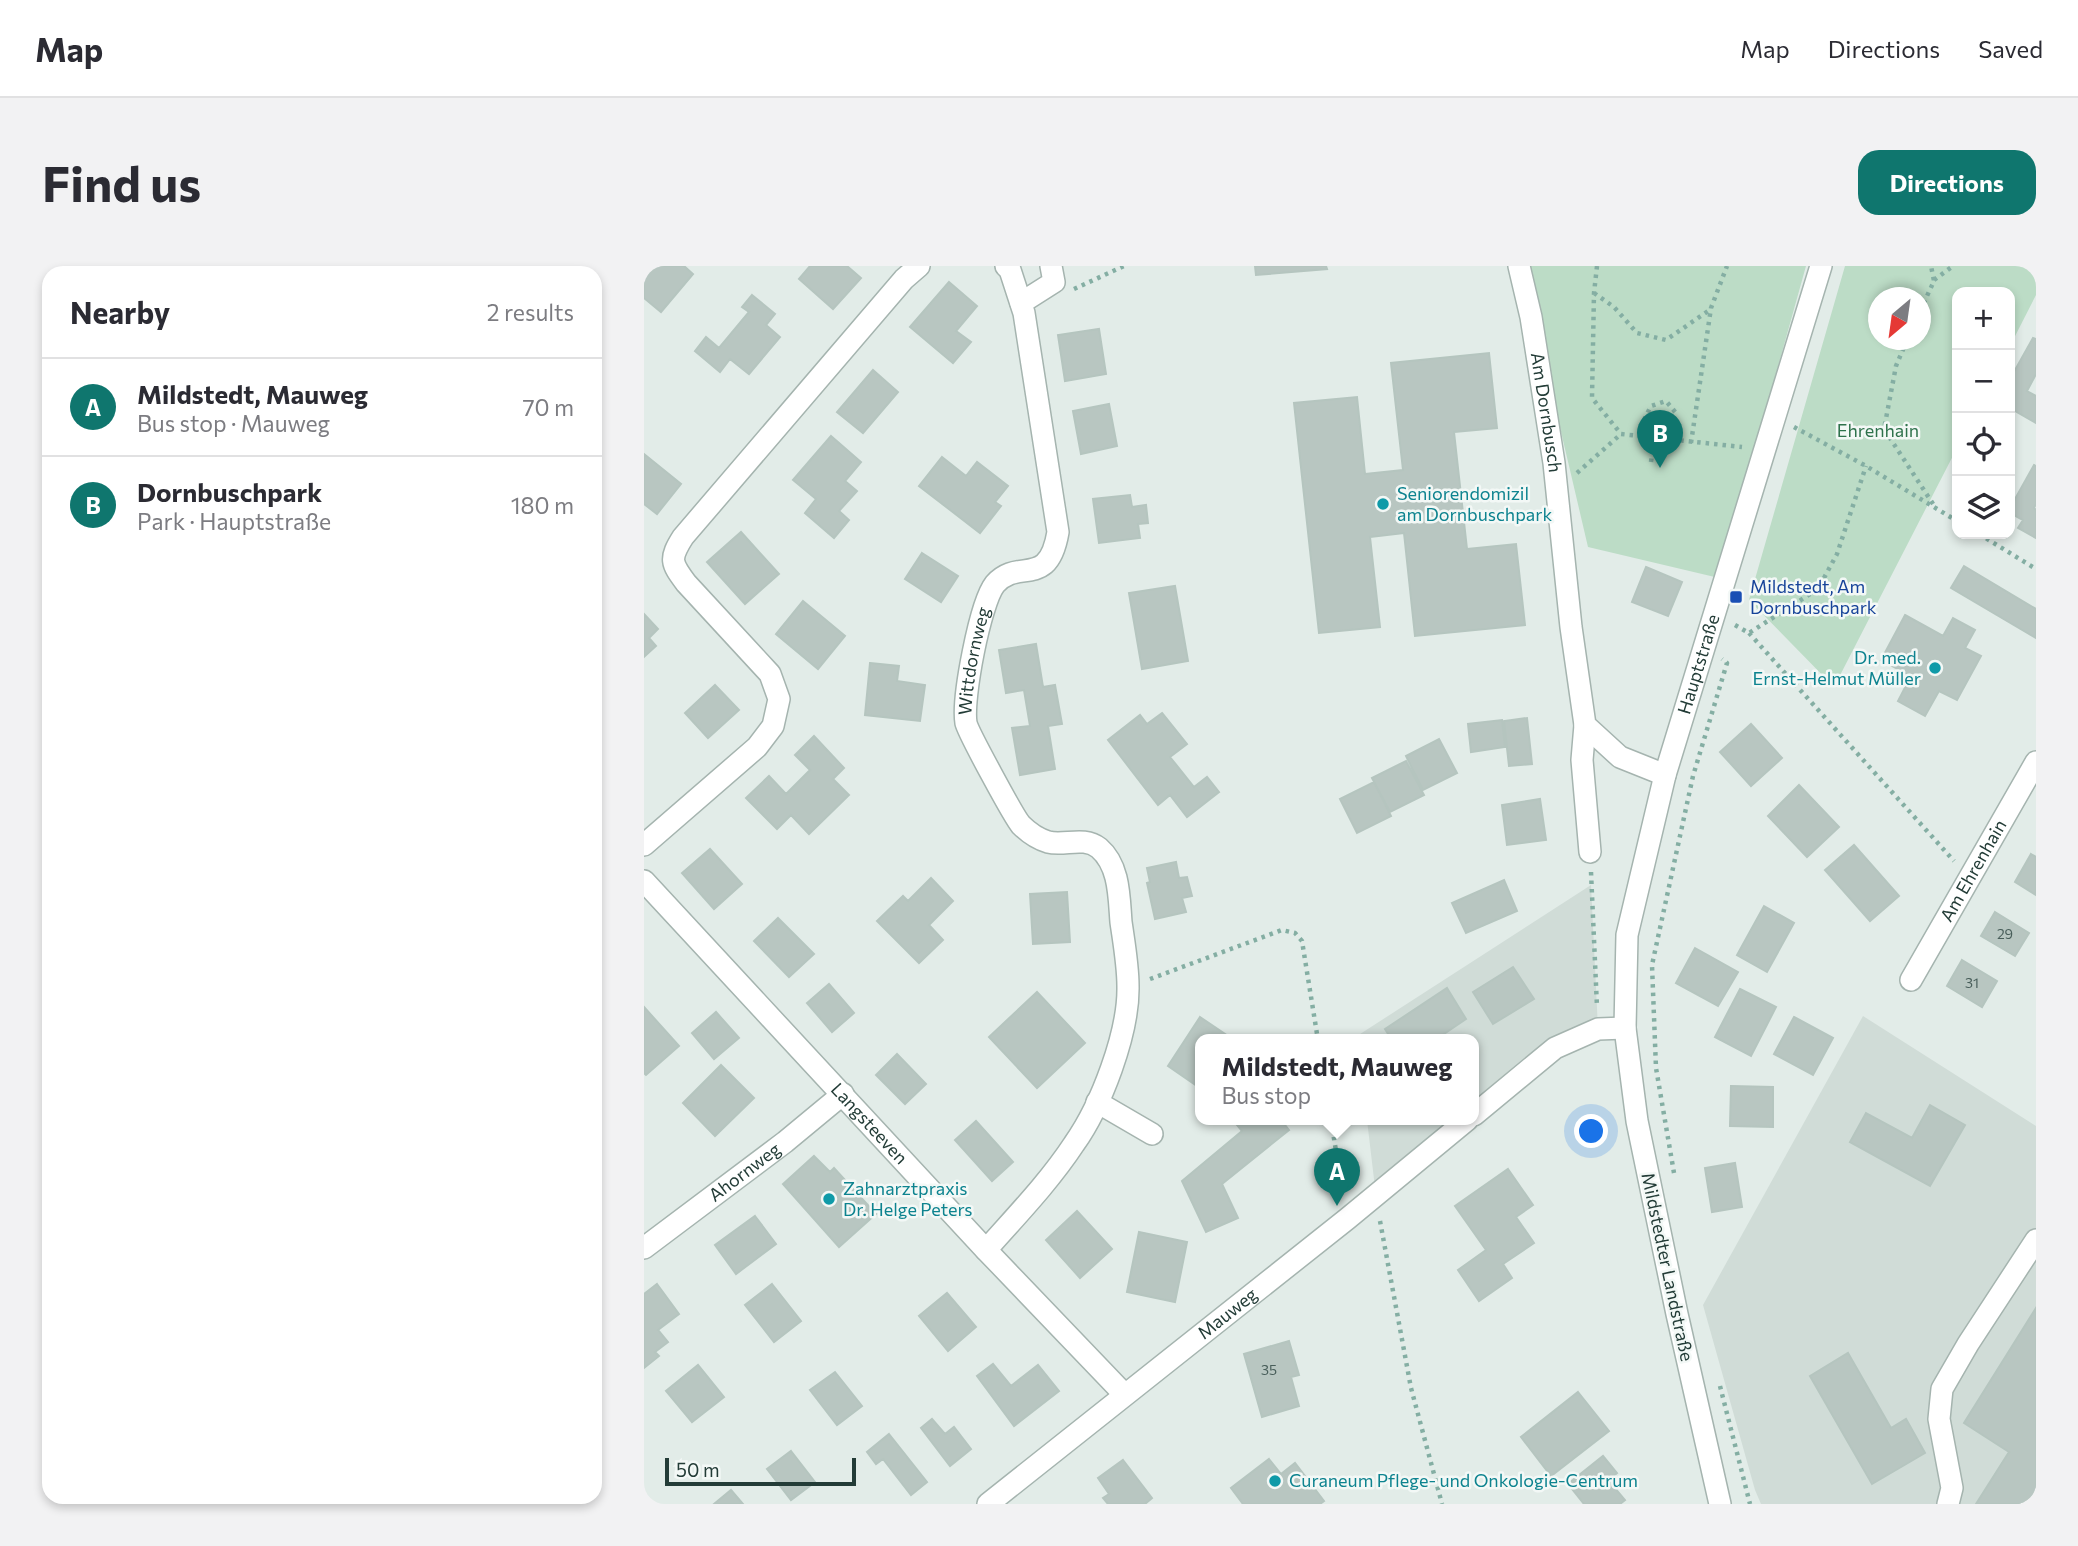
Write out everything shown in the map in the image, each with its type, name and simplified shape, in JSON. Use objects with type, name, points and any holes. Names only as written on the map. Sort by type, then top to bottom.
[{"type":"street","points":[[644,845],[757,747],[773,726],[779,699],[770,674],[673,567],[673,553],[683,537],[895,289],[919,266]]},
{"type":"street","name":"Wittdornweg","points":[[986,1250],[1035,1195],[1075,1143],[1097,1102],[1113,1063],[1125,1022],[1128,987],[1117,878],[1107,857],[1097,846],[1083,841],[1049,842],[1035,837],[1020,824],[966,726],[965,703],[984,606],[996,583],[1048,562],[1055,548],[1058,532],[1021,303],[1010,270],[1006,266]]},
{"type":"street","points":[[1021,303],[1054,282],[1051,266]]},
{"type":"street","name":"Am Dornbusch","points":[[1519,266],[1531,317],[1557,492],[1571,627],[1586,725],[1581,760],[1590,852]]},
{"type":"street","name":"Hauptstraße","points":[[1625,1028],[1627,935],[1665,775],[1821,266]]},
{"type":"street","points":[[1586,725],[1620,757],[1665,775]]},
{"type":"street","name":"Am Ehrenhain","points":[[1910,980],[2036,762]]},
{"type":"street","name":"Langsteeven","points":[[644,881],[986,1250],[1124,1394]]},
{"type":"street","points":[[1479,1111],[1555,1048],[1598,1029],[1625,1028]]},
{"type":"street","name":"Mildstedter Landstraße","points":[[1625,1028],[1637,1121],[1720,1504]]},
{"type":"street","name":"Ahornweg","points":[[644,1248],[785,1142],[843,1094]]},
{"type":"street","points":[[1097,1102],[1152,1134]]},
{"type":"street","name":"Mauweg","points":[[988,1504],[1376,1196],[1461,1125]]},
{"type":"street","points":[[1948,1504],[1952,1488],[1939,1419],[1942,1389],[2036,1240]]},
{"type":"path","points":[[1597,266],[1592,398],[1621,434],[1763,449]]},
{"type":"path","points":[[1691,443],[1711,308],[1727,266]]},
{"type":"path","points":[[1931,266],[1934,281]]},
{"type":"path","points":[[1931,287],[1934,281],[1953,266]]},
{"type":"path","points":[[1594,293],[1614,307],[1637,333],[1666,340],[1711,308]]},
{"type":"path","points":[[1902,350],[1895,366],[1884,429],[1935,507]]},
{"type":"path","points":[[1643,437],[1643,422],[1651,406],[1665,401],[1676,413],[1667,440]]},
{"type":"path","points":[[1773,416],[1866,466],[1952,518]]},
{"type":"path","points":[[1557,492],[1621,434]]},
{"type":"path","points":[[1651,463],[1654,439]]},
{"type":"path","points":[[1749,633],[1818,589],[1837,554],[1866,466]]},
{"type":"path","points":[[1987,539],[2036,569]]},
{"type":"path","points":[[1713,613],[1749,633],[1969,878]]},
{"type":"path","points":[[1676,1184],[1656,1068],[1651,965],[1693,776],[1727,663],[1705,645]]},
{"type":"path","points":[[1590,852],[1598,1029]]},
{"type":"path","points":[[1128,987],[1282,930],[1295,933],[1303,942],[1317,1034]]},
{"type":"path","points":[[1332,1125],[1347,1219]]},
{"type":"path","points":[[1376,1196],[1411,1388],[1442,1504]]},
{"type":"path","points":[[1718,1381],[1750,1504]]},
{"type":"shaded area","points":[[1591,885],[1598,1029],[1479,1112],[1479,1034],[1360,1034]]},
{"type":"shaded area","points":[[1863,1016],[2036,1126],[2036,1504],[1761,1504],[1755,1490],[1703,1305]]},
{"type":"shaded area","points":[[1368,1125],[1461,1125],[1376,1196]]},
{"type":"green space","points":[[1530,266],[1806,266],[1719,578],[1588,547],[1551,389]]},
{"type":"green space","name":"Ehrenhain","points":[[1845,266],[2036,266],[2036,295],[2015,336],[2015,287],[1952,287],[1952,458],[1834,687],[1749,600]]},
{"type":"building","points":[[644,266],[684,266],[693,274],[661,312],[644,298]]},
{"type":"building","points":[[810,266],[847,266],[861,278],[833,309],[799,279]]},
{"type":"building","points":[[1255,266],[1326,266],[1327,269],[1256,275]]},
{"type":"building","points":[[949,282],[977,306],[956,331],[971,342],[953,363],[910,327]]},
{"type":"building","points":[[752,295],[775,314],[766,325],[780,337],[749,374],[730,359],[720,372],[695,351],[706,337],[719,348],[749,312],[742,307]]},
{"type":"building","points":[[1099,329],[1106,374],[1065,381],[1058,335]]},
{"type":"building","points":[[2033,338],[2036,339],[2036,374],[2027,391],[2036,396],[2036,423],[2015,411],[2015,370]]},
{"type":"building","name":"Seniorendomizil am Dornbuschpark","points":[[1489,353],[1497,428],[1454,432],[1467,549],[1516,544],[1525,625],[1415,636],[1404,533],[1370,537],[1380,627],[1319,633],[1294,403],[1357,397],[1365,474],[1403,470],[1391,363]]},
{"type":"building","points":[[873,370],[898,392],[863,433],[837,412]]},
{"type":"building","points":[[1109,404],[1117,446],[1081,454],[1073,411]]},
{"type":"building","points":[[831,436],[861,462],[845,481],[857,491],[839,511],[849,520],[834,538],[805,513],[816,499],[793,480]]},
{"type":"building","points":[[644,454],[681,484],[657,514],[644,504]]},
{"type":"building","points":[[942,457],[966,476],[977,462],[1008,486],[995,502],[1001,506],[980,533],[919,486]]},
{"type":"building","points":[[2034,465],[2036,466],[2036,538],[2018,528],[2023,520],[2015,516],[2015,499]]},
{"type":"building","points":[[1130,495],[1132,507],[1146,505],[1148,523],[1138,524],[1140,538],[1099,543],[1093,499]]},
{"type":"building","points":[[741,532],[779,574],[745,604],[707,562]]},
{"type":"building","points":[[922,553],[958,576],[941,602],[905,579]]},
{"type":"building","points":[[1964,566],[2036,609],[2036,638],[1951,588]]},
{"type":"building","points":[[1646,567],[1682,582],[1668,616],[1632,602]]},
{"type":"building","points":[[1175,586],[1188,661],[1142,669],[1129,593]]},
{"type":"building","points":[[803,601],[845,636],[818,669],[776,634]]},
{"type":"building","points":[[644,614],[658,629],[649,638],[656,646],[644,657]]},
{"type":"building","name":"Dr. med. Ernst-Helmut Müller","points":[[1905,615],[1943,636],[1953,618],[1975,630],[1965,648],[1981,656],[1957,700],[1939,691],[1925,716],[1898,701],[1911,676],[1881,660]]},
{"type":"building","points":[[1036,644],[1043,687],[1055,685],[1062,724],[1048,726],[1055,769],[1020,775],[1012,728],[1030,726],[1024,690],[1006,693],[999,650]]},
{"type":"building","points":[[870,663],[899,666],[897,681],[925,685],[920,721],[865,715]]},
{"type":"building","points":[[715,685],[739,710],[708,738],[685,713]]},
{"type":"building","points":[[1162,713],[1187,744],[1170,757],[1194,787],[1207,777],[1219,792],[1187,817],[1170,795],[1158,805],[1108,740],[1140,715],[1147,724]]},
{"type":"building","points":[[1527,718],[1532,764],[1509,766],[1504,721]]},
{"type":"building","points":[[1502,720],[1505,747],[1471,752],[1468,724]]},
{"type":"building","points":[[1751,724],[1782,758],[1751,786],[1720,752]]},
{"type":"building","points":[[814,736],[844,768],[833,779],[849,795],[809,834],[791,815],[777,829],[746,798],[769,776],[786,794],[810,770],[795,755]]},
{"type":"building","points":[[1439,739],[1457,773],[1423,790],[1406,756]]},
{"type":"building","points":[[1406,761],[1424,795],[1390,812],[1372,778]]},
{"type":"building","points":[[1374,782],[1391,816],[1357,833],[1340,799]]},
{"type":"building","points":[[1799,785],[1839,827],[1807,857],[1768,816]]},
{"type":"building","points":[[1540,799],[1546,840],[1507,845],[1502,805]]},
{"type":"building","points":[[1854,845],[1899,896],[1870,921],[1825,870]]},
{"type":"building","points":[[710,849],[742,884],[714,909],[682,873]]},
{"type":"building","points":[[2031,854],[2036,857],[2036,895],[2015,882]]},
{"type":"building","points":[[1176,862],[1179,878],[1187,877],[1192,896],[1182,898],[1186,912],[1155,919],[1147,883],[1150,882],[1147,868]]},
{"type":"building","points":[[931,878],[953,901],[929,925],[943,940],[919,963],[877,921],[903,896],[908,901]]},
{"type":"building","points":[[1504,880],[1517,911],[1466,933],[1452,903]]},
{"type":"building","points":[[1067,892],[1070,942],[1033,944],[1030,894]]},
{"type":"building","points":[[1764,906],[1794,923],[1767,972],[1737,955]]},
{"type":"building","points":[[1995,912],[2029,933],[2015,956],[1981,936]]},
{"type":"building","points":[[778,918],[814,954],[789,977],[754,941]]},
{"type":"building","points":[[1695,948],[1738,972],[1718,1006],[1676,983]]},
{"type":"building","points":[[1962,960],[1997,981],[1982,1007],[1947,986]]},
{"type":"building","points":[[1513,967],[1534,999],[1493,1024],[1473,992]]},
{"type":"building","points":[[829,984],[854,1013],[832,1032],[807,1003]]},
{"type":"building","points":[[1447,988],[1466,1019],[1444,1034],[1388,1034],[1385,1029]]},
{"type":"building","points":[[1740,989],[1776,1007],[1751,1056],[1715,1037]]},
{"type":"building","points":[[1037,992],[1085,1043],[1037,1088],[989,1037]]},
{"type":"building","points":[[644,1007],[679,1046],[646,1075],[644,1073]]},
{"type":"building","points":[[716,1012],[739,1038],[714,1059],[692,1033]]},
{"type":"building","points":[[1200,1017],[1225,1034],[1195,1034],[1195,1085],[1168,1066]]},
{"type":"building","points":[[1794,1017],[1833,1038],[1813,1075],[1774,1054]]},
{"type":"building","points":[[897,1054],[926,1084],[905,1104],[876,1075]]},
{"type":"building","points":[[721,1065],[754,1098],[715,1136],[683,1103]]},
{"type":"building","points":[[1731,1086],[1773,1087],[1773,1127],[1730,1126]]},
{"type":"building","points":[[1930,1105],[1965,1125],[1930,1186],[1850,1142],[1866,1113],[1912,1138]]},
{"type":"building","points":[[976,1121],[1013,1162],[992,1181],[955,1140]]},
{"type":"building","points":[[1237,1125],[1285,1125],[1289,1130],[1222,1184],[1238,1218],[1206,1232],[1182,1181],[1242,1131]]},
{"type":"building","name":"Zahnarztpraxis Dr. Helge Peters","points":[[814,1156],[830,1172],[834,1168],[876,1214],[839,1247],[783,1184]]},
{"type":"building","points":[[1735,1163],[1742,1207],[1712,1212],[1705,1168]]},
{"type":"building","points":[[1508,1169],[1533,1205],[1516,1217],[1534,1243],[1503,1264],[1512,1278],[1479,1301],[1458,1270],[1486,1250],[1455,1206]]},
{"type":"building","points":[[1077,1211],[1112,1249],[1080,1278],[1046,1240]]},
{"type":"building","points":[[755,1216],[776,1244],[736,1274],[715,1245]]},
{"type":"building","points":[[1139,1232],[1187,1242],[1175,1302],[1127,1292]]},
{"type":"building","points":[[657,1284],[679,1314],[658,1330],[668,1342],[655,1352],[659,1356],[644,1368],[644,1294]]},
{"type":"building","points":[[772,1284],[801,1321],[774,1342],[745,1305]]},
{"type":"building","points":[[947,1293],[976,1327],[948,1351],[919,1316]]},
{"type":"building","points":[[2036,1308],[2036,1504],[1976,1504],[2009,1452],[1964,1423]]},
{"type":"building","points":[[1289,1341],[1299,1375],[1291,1377],[1299,1406],[1262,1417],[1244,1354]]},
{"type":"building","points":[[1848,1353],[1891,1428],[1906,1419],[1925,1453],[1872,1484],[1810,1376]]},
{"type":"building","points":[[993,1364],[1011,1386],[1038,1365],[1059,1391],[1014,1426],[977,1376]]},
{"type":"building","points":[[698,1365],[724,1397],[692,1422],[666,1391]]},
{"type":"building","points":[[835,1372],[862,1406],[837,1425],[810,1390]]},
{"type":"building","points":[[1578,1392],[1609,1431],[1551,1476],[1521,1437]]},
{"type":"building","points":[[932,1419],[945,1434],[954,1427],[971,1449],[950,1466],[921,1428]]},
{"type":"building","points":[[889,1434],[927,1482],[911,1495],[883,1459],[876,1464],[867,1452]]},
{"type":"building","points":[[791,1451],[815,1482],[791,1500],[767,1469]]},
{"type":"building","points":[[1603,1456],[1617,1473],[1608,1480],[1625,1500],[1620,1504],[1584,1504],[1568,1484]]},
{"type":"building","name":"Curaneum Pflege- und Onkologie-Centrum","points":[[1269,1459],[1281,1474],[1295,1463],[1324,1501],[1320,1504],[1243,1504],[1231,1488]]},
{"type":"building","points":[[1123,1460],[1152,1498],[1145,1504],[1108,1504],[1103,1498],[1109,1494],[1098,1478]]},
{"type":"building","points":[[731,1490],[743,1504],[714,1504]]},
{"type":"place","name":"Dornbuschpark","points":[[1660,468]]},
{"type":"place","name":"Seniorendomizil am Dornbuschpark","points":[[1383,504]]},
{"type":"place","name":"Mildstedt, Am Dornbuschpark","points":[[1736,597]]},
{"type":"place","name":"Dr. med. Ernst-Helmut Müller","points":[[1935,668]]},
{"type":"place","name":"Zahnarztpraxis Dr. Helge Peters","points":[[829,1199]]},
{"type":"place","name":"Mildstedt, Mauweg","points":[[1337,1206]]},
{"type":"place","name":"Curaneum Pflege- und Onkologie-Centrum","points":[[1275,1481]]}]
